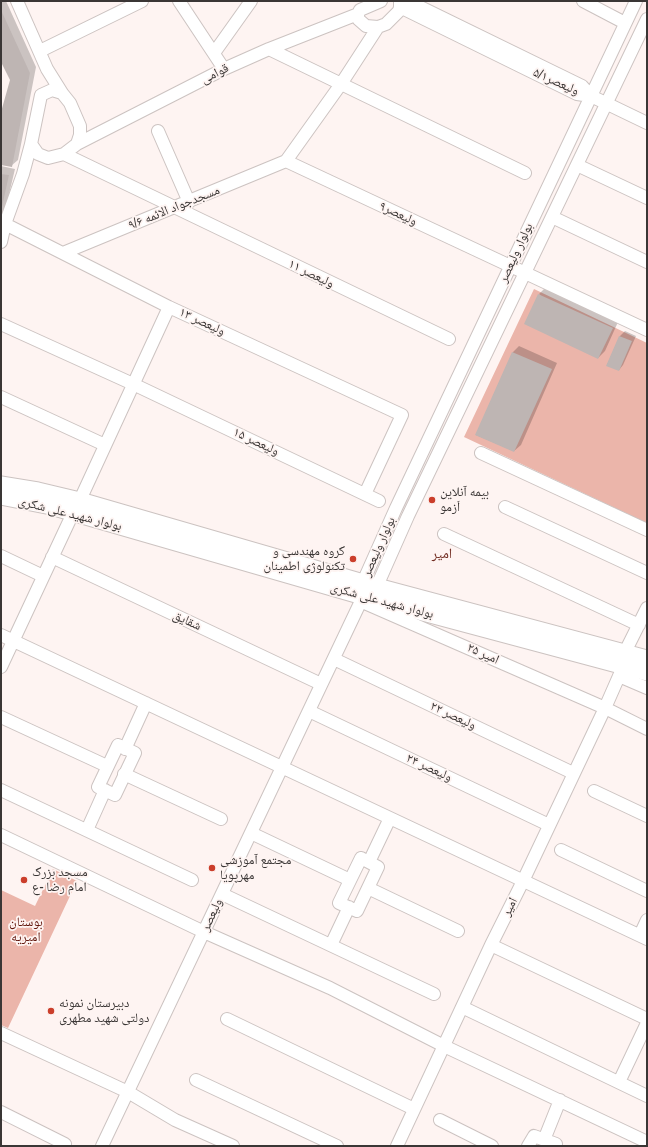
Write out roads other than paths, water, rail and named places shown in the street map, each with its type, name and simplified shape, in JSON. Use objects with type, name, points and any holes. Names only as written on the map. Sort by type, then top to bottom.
[{"type":"main road","name":"بولوار شهید علی شکری","points":[[1,484],[38,490],[80,500],[366,591],[647,673]]},
{"type":"main road","name":"بولوار شهید علی شکری","points":[[1,497],[51,507],[305,572]]},
{"type":"main road","name":"بولوار شهید علی شکری","points":[[622,665],[647,658]]},
{"type":"street","points":[[17,1],[47,69],[70,103],[80,126],[80,135],[77,144],[64,154],[31,164],[23,174]]},
{"type":"street","points":[[40,51],[142,1]]},
{"type":"street","points":[[178,1],[224,69]]},
{"type":"street","points":[[214,53],[251,1]]},
{"type":"street","name":"قوامی","points":[[77,144],[224,69],[269,49],[358,14],[360,10],[381,1]]},
{"type":"street","points":[[583,1],[625,23]]},
{"type":"street","name":"بولوار ولیعصر","points":[[366,591],[396,508],[636,1]]},
{"type":"street","points":[[358,14],[358,18],[366,26],[378,27],[386,24],[395,15],[403,3]]},
{"type":"street","name":"ولیعصر۵/۱","points":[[403,3],[582,86],[591,96],[647,123]]},
{"type":"street","name":"بولوار ولیعصر","points":[[366,591],[408,516],[647,19]]},
{"type":"street","points":[[286,161],[341,84],[378,27]]},
{"type":"street","points":[[269,49],[525,173]]},
{"type":"street","points":[[1,242],[5,224],[23,174],[31,144],[41,95],[46,82],[47,69]]},
{"type":"street","points":[[41,95],[52,90],[62,93]]},
{"type":"street","points":[[80,126],[88,131],[101,132]]},
{"type":"street","points":[[158,131],[189,202]]},
{"type":"street","points":[[31,144],[38,154],[48,158]]},
{"type":"street","name":"ولیعصر ۱۱","points":[[64,154],[449,339]]},
{"type":"street","name":"مسجدجواد الائمه ۹/۶","points":[[62,253],[286,161]]},
{"type":"street","name":"ولیعصر۹","points":[[286,161],[647,330]]},
{"type":"street","points":[[577,165],[647,198]]},
{"type":"street","points":[[552,217],[647,262]]},
{"type":"street","name":"ولیعصر ۱۳","points":[[5,224],[169,307],[402,415],[365,494]]},
{"type":"street","points":[[80,500],[169,307]]},
{"type":"street","name":"ولیعصر ۱۵","points":[[1,324],[133,384],[379,500]]},
{"type":"street","points":[[1,397],[105,445]]},
{"type":"street","points":[[481,453],[647,530]]},
{"type":"street","points":[[505,507],[647,573]]},
{"type":"street","points":[[1,667],[73,513]]},
{"type":"street","points":[[444,534],[639,625]]},
{"type":"street","points":[[1,556],[43,576]]},
{"type":"street","name":"شقایق","points":[[52,557],[322,684]]},
{"type":"street","name":"ولیعصر","points":[[102,1146],[366,591]]},
{"type":"street","name":"امیر ۲۵","points":[[366,591],[647,729]]},
{"type":"street","name":"امیر","points":[[397,1146],[605,708],[647,608]]},
{"type":"street","points":[[1,635],[643,937],[647,920]]},
{"type":"street","name":"ولیعصر ۲۲","points":[[334,659],[573,773]]},
{"type":"street","points":[[622,665],[647,688]]},
{"type":"street","points":[[125,749],[146,703]]},
{"type":"street","name":"ولیعصر ۲۴","points":[[309,711],[549,825]]},
{"type":"street","points":[[1,717],[107,766]]},
{"type":"street","points":[[118,745],[125,749],[135,753],[114,795],[98,787],[118,745]]},
{"type":"street","points":[[124,774],[221,819]]},
{"type":"street","points":[[1,790],[192,880]]},
{"type":"street","points":[[87,830],[105,790]]},
{"type":"street","points":[[594,791],[647,816]]},
{"type":"street","points":[[369,862],[390,818]]},
{"type":"street","points":[[251,833],[350,880]]},
{"type":"street","points":[[1,836],[204,932],[330,988],[444,1046],[647,1142]]},
{"type":"street","points":[[561,850],[647,891]]},
{"type":"street","points":[[360,858],[369,862],[378,867],[357,911],[339,903],[360,858]]},
{"type":"street","points":[[368,888],[458,932]]},
{"type":"street","points":[[222,894],[434,994]]},
{"type":"street","points":[[331,945],[349,907]]},
{"type":"street","points":[[491,946],[647,1019]]},
{"type":"street","points":[[462,1007],[647,1096]]},
{"type":"street","points":[[227,1019],[414,1109]]},
{"type":"street","points":[[619,1082],[647,1023]]},
{"type":"street","points":[[1,1033],[128,1092],[175,1120],[233,1146]]},
{"type":"street","points":[[196,1080],[337,1146]]},
{"type":"street","points":[[544,1140],[560,1100]]},
{"type":"street","points":[[1,1112],[65,1144]]},
{"type":"street","points":[[440,1120],[492,1146]]},
{"type":"street","points":[[528,1146],[534,1136],[556,1144],[555,1146]]},
{"type":"place","name":"بیمه آنلاین اَزمو","points":[[432,500]]},
{"type":"place","name":"گروه مهندسی و تکنولوژی اطمینان","points":[[353,559]]},
{"type":"place","name":"مجتمع آموزشی مهرپویا","points":[[212,868]]},
{"type":"place","name":"مسجد بزرگ امام رضا -ع","points":[[24,880]]},
{"type":"place","name":"دبیرستان نمونه دولتی شهید مطهری","points":[[51,1011]]},
{"type":"district","name":"امیر","points":[[442,554]]},
{"type":"park label","name":"بوستان امیریه","points":[[26,930]]}]
